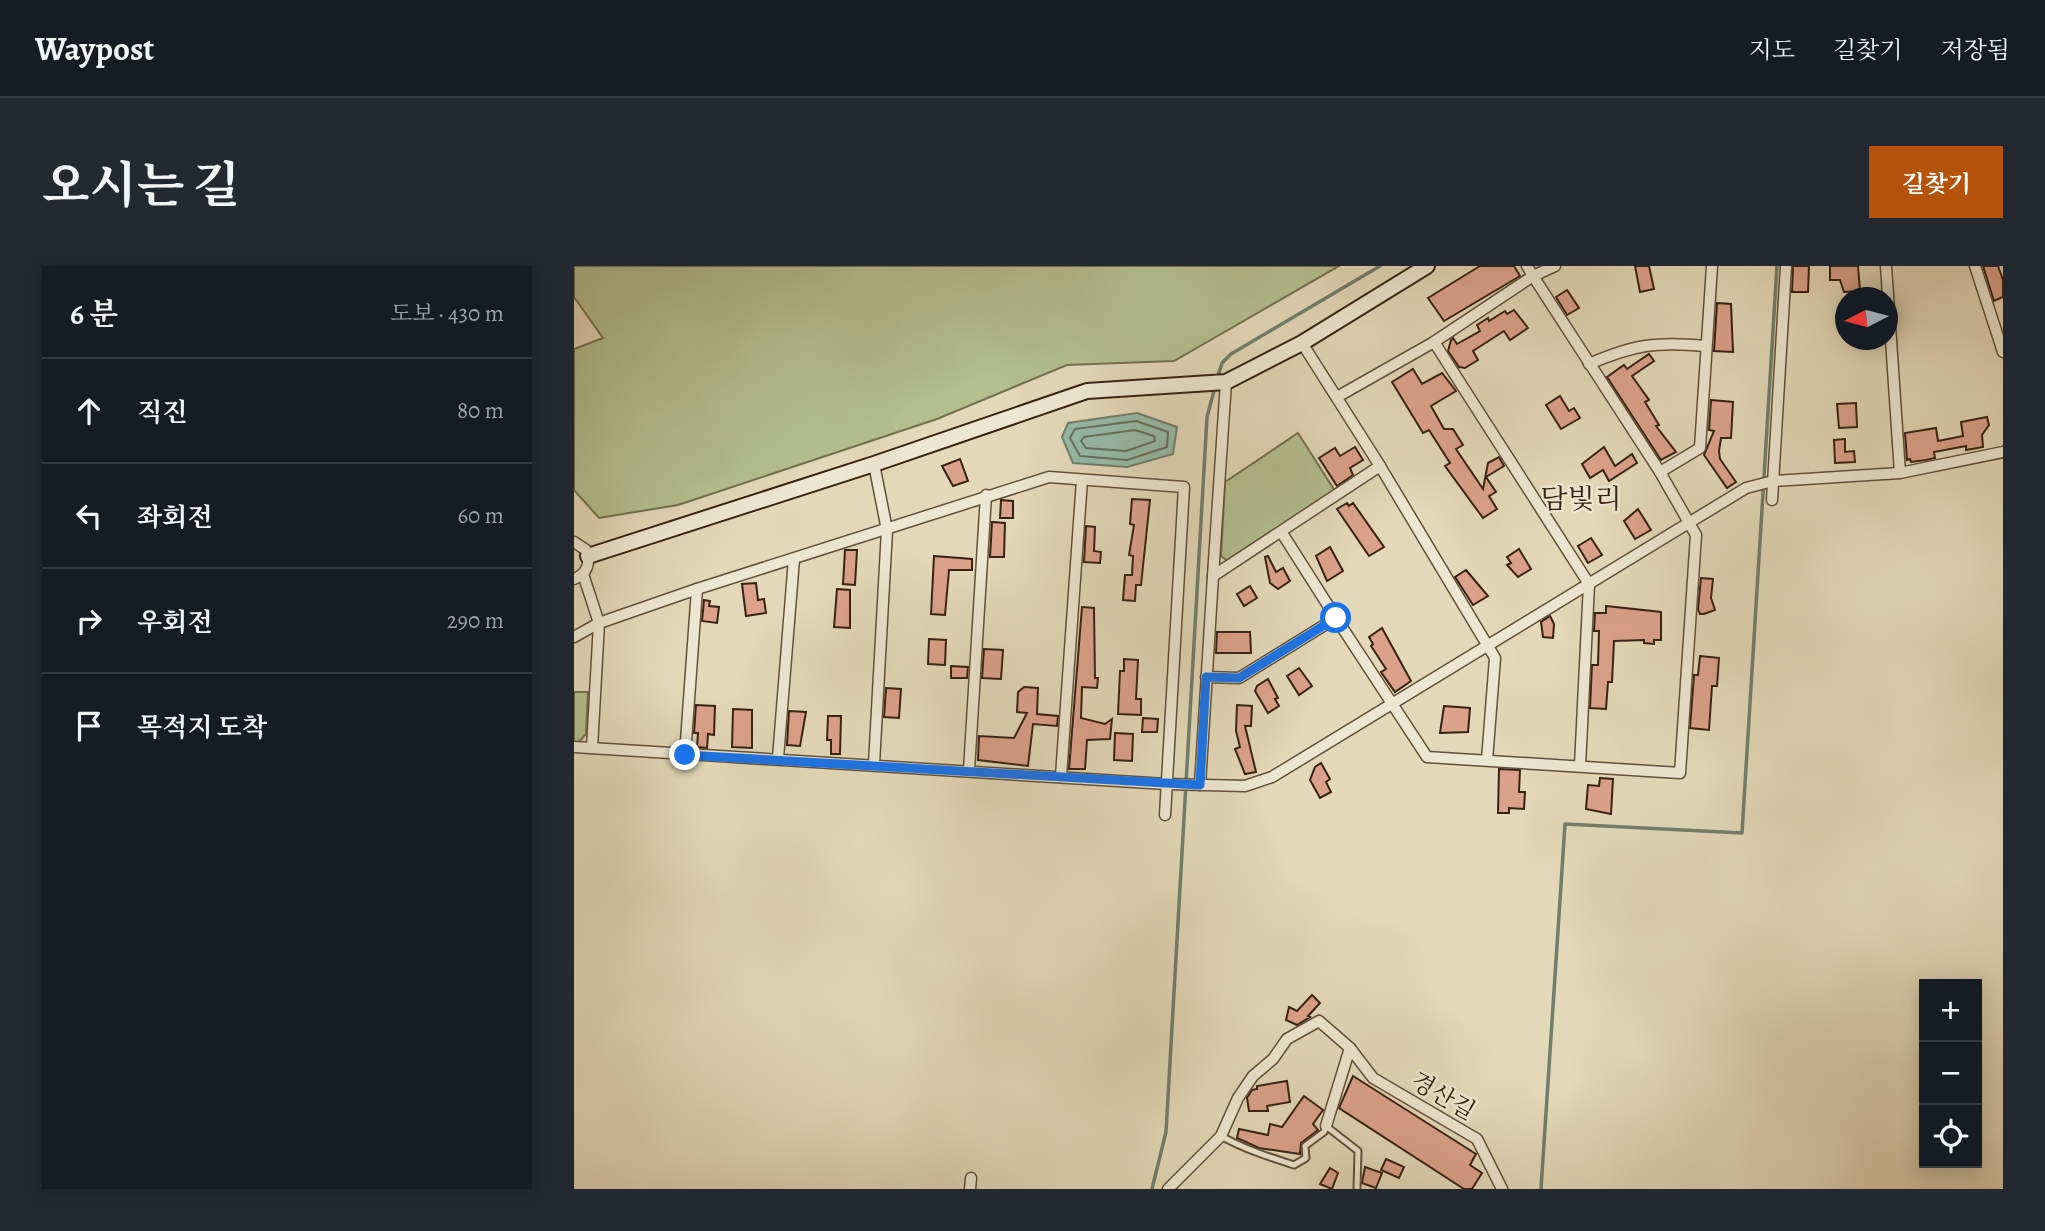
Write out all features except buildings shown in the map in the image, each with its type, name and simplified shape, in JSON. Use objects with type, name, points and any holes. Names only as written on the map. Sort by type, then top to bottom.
[{"type":"street","points":[[592,748],[599,624],[579,576],[588,556],[874,464],[1087,391],[1226,382],[1302,343],[1427,266]]},
{"type":"street","points":[[1282,533],[1427,757],[1680,773],[1696,535],[1660,472],[1527,266]]},
{"type":"street","points":[[1337,397],[1434,342],[1533,276],[1555,266]]},
{"type":"street","points":[[1660,472],[1700,448],[1712,266]]},
{"type":"street","points":[[1772,500],[1786,266]]},
{"type":"street","points":[[1886,266],[1900,473]]},
{"type":"street","points":[[1975,266],[2003,352]]},
{"type":"street","points":[[1434,342],[1589,584],[1580,766]]},
{"type":"street","points":[[1302,343],[1496,658],[1487,760]]},
{"type":"street","points":[[1589,364],[1625,348],[1670,343],[1705,346]]},
{"type":"street","points":[[1200,785],[1226,382]]},
{"type":"street","points":[[574,747],[1166,784],[1245,786],[1272,777],[1746,488],[1773,481],[1900,473],[2003,452]]},
{"type":"street","points":[[874,464],[887,530],[874,764]]},
{"type":"street","points":[[1213,576],[1380,466]]},
{"type":"street","points":[[574,636],[599,624],[697,589],[1049,477],[1184,487],[1165,815]]},
{"type":"street","points":[[1061,776],[1082,480]]},
{"type":"street","points":[[969,770],[986,495]]},
{"type":"street","points":[[574,542],[582,546],[588,556]]},
{"type":"street","points":[[778,758],[794,558]]},
{"type":"street","points":[[685,755],[697,589]]},
{"type":"street","points":[[1206,677],[1239,678],[1336,618]]},
{"type":"street","name":"경산길","points":[[1168,1189],[1222,1136],[1238,1098],[1253,1076],[1273,1059],[1287,1039],[1301,1028],[1319,1021],[1350,1048],[1373,1078],[1477,1139],[1502,1189]]},
{"type":"street","points":[[1326,1126],[1350,1048]]},
{"type":"lane","points":[[1222,1136],[1235,1145],[1262,1151],[1294,1165],[1306,1158],[1305,1146],[1324,1132],[1326,1126],[1358,1151],[1357,1189]]},
{"type":"shaded area","points":[[574,266],[1339,266],[1174,361],[1067,365],[937,419],[678,505],[599,518],[574,490],[574,349],[603,338],[574,297]]},
{"type":"shaded area","points":[[1298,433],[1335,491],[1228,561],[1221,556],[1225,482]]},
{"type":"shaded area","points":[[574,692],[588,692],[586,734],[579,742],[574,742]]},
{"type":"water","points":[[1137,413],[1177,427],[1173,454],[1127,467],[1073,463],[1062,437],[1068,423]]},
{"type":"waterway","points":[[1217,379],[1222,363],[1231,354],[1380,266]]},
{"type":"waterway","points":[[1541,1189],[1565,824],[1742,833],[1777,266]]},
{"type":"waterway","points":[[1152,1189],[1166,1132],[1207,417],[1215,387]]},
{"type":"district","name":"담빛리","points":[[1581,499]]},
{"type":"route","points":[[685,755],[778,758],[1200,785],[1206,677],[1239,678],[1336,618]]}]
